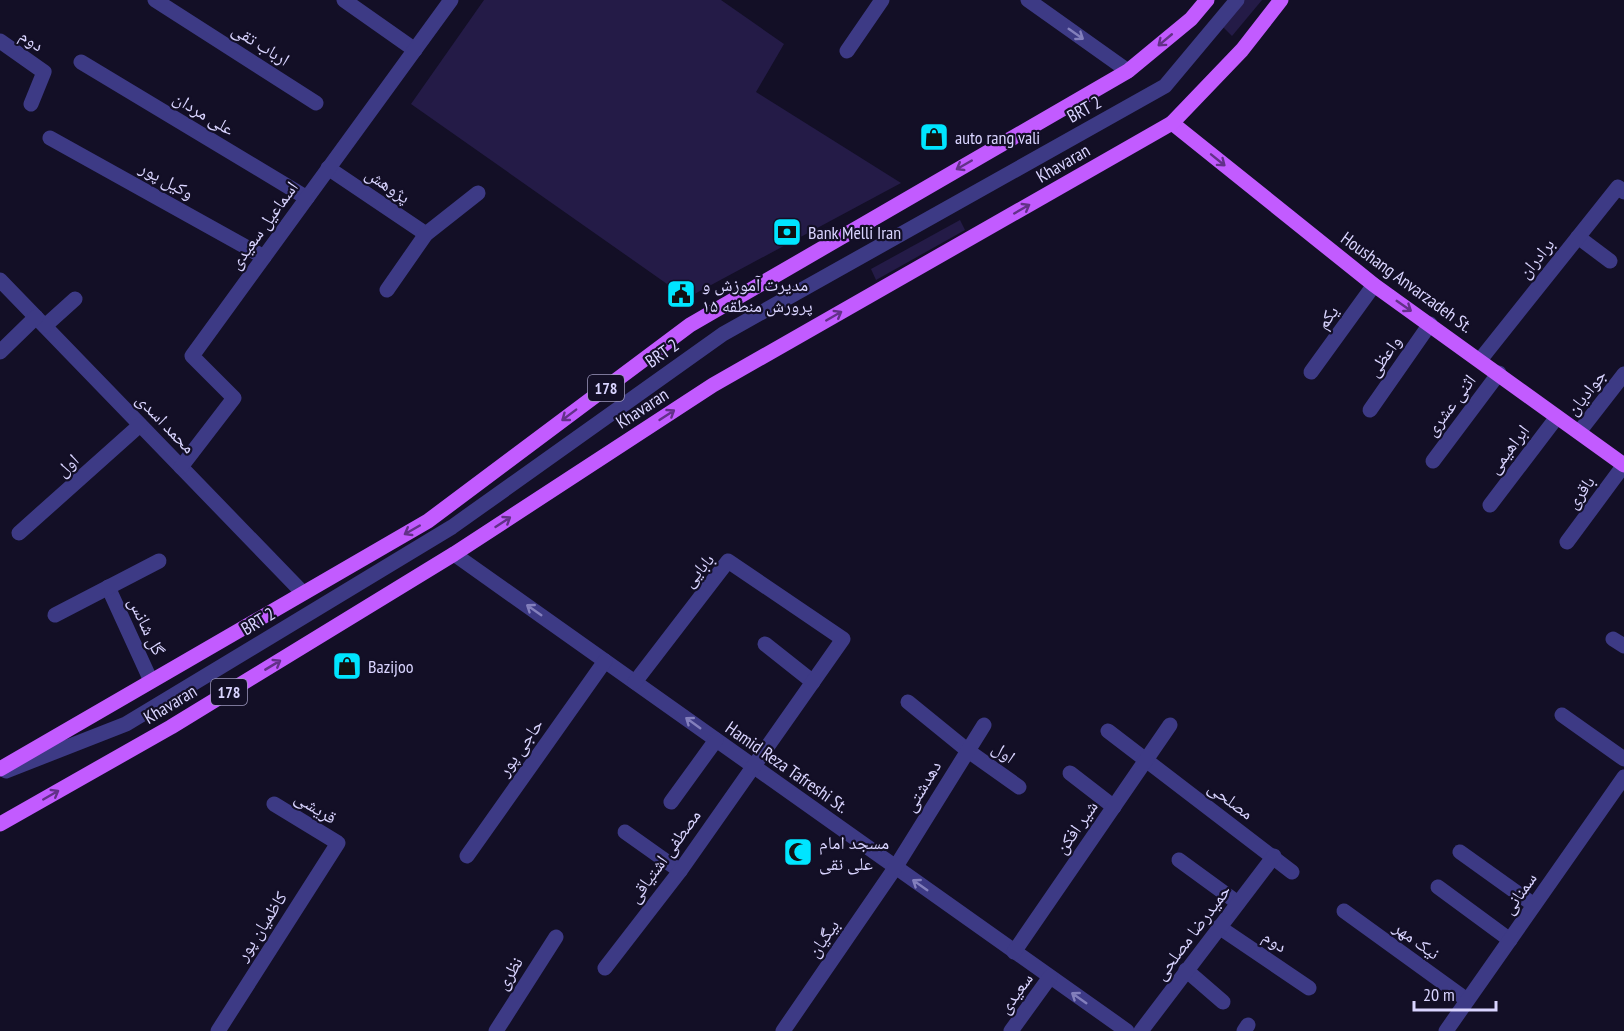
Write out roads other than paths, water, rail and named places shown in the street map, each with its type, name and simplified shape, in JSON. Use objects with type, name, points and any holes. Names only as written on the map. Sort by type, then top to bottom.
[{"type":"main road","name":"Khavaran","points":[[0,769],[428,521],[690,325],[1128,71],[1191,19],[1207,0]]},
{"type":"main road","name":"Khavaran","points":[[0,824],[171,727],[454,554],[713,385],[1172,123],[1242,50],[1281,0]]},
{"type":"main road","name":"Houshang Anvarzadeh St.","points":[[1172,123],[1374,285],[1624,465]]},
{"type":"street","name":"ارباب تقی","points":[[155,0],[316,103]]},
{"type":"street","points":[[344,0],[414,50]]},
{"type":"street","name":"اسماعیل سعیدی","points":[[181,467],[234,398],[192,356],[451,0]]},
{"type":"street","points":[[847,51],[882,0]]},
{"type":"street","points":[[1028,0],[1128,71]]},
{"type":"street","name":"BRT 2","points":[[0,773],[126,724],[452,527],[723,334],[1165,86],[1237,0]]},
{"type":"street","name":"دوم","points":[[0,41],[44,72],[31,104]]},
{"type":"street","name":"علی مردان","points":[[81,62],[307,198]]},
{"type":"street","name":"وکیل پور","points":[[50,138],[264,257]]},
{"type":"street","name":"پژوهش","points":[[328,168],[426,234]]},
{"type":"street","name":"برادران","points":[[1480,360],[1618,187],[1624,192]]},
{"type":"street","points":[[387,290],[426,234],[478,194]]},
{"type":"street","points":[[1578,237],[1610,261]]},
{"type":"street","name":"محمد اسدی","points":[[0,280],[303,593]]},
{"type":"street","name":"یکم","points":[[1311,372],[1374,285]]},
{"type":"street","points":[[0,351],[75,299]]},
{"type":"street","name":"واعظی","points":[[1370,410],[1430,324]]},
{"type":"street","name":"اثنی عشری","points":[[1433,461],[1499,374]]},
{"type":"street","name":"جوادیان","points":[[1579,432],[1624,374]]},
{"type":"street","name":"ابراهیمی","points":[[1490,505],[1557,417]]},
{"type":"street","name":"اول","points":[[19,533],[140,425]]},
{"type":"street","name":"باقری","points":[[1567,542],[1624,465]]},
{"type":"street","name":"Hamid Reza Tafreshi St.","points":[[454,554],[1128,1031]]},
{"type":"street","points":[[55,615],[159,561]]},
{"type":"street","name":"بابایی","points":[[635,682],[728,561],[843,639]]},
{"type":"street","name":"گل شانس","points":[[108,587],[151,681]]},
{"type":"street","name":"مصطفی اشتیاقی","points":[[605,968],[680,871],[843,639]]},
{"type":"street","points":[[765,644],[813,682]]},
{"type":"street","name":"حاجی پور","points":[[467,856],[605,661]]},
{"type":"street","points":[[908,702],[967,750]]},
{"type":"street","points":[[1562,715],[1624,759]]},
{"type":"street","name":"شیر افکن","points":[[1014,952],[1170,724]]},
{"type":"street","name":"دهدشتی","points":[[895,868],[984,725]]},
{"type":"street","points":[[1107,731],[1146,760]]},
{"type":"street","points":[[671,802],[716,740]]},
{"type":"street","name":"اول","points":[[967,750],[1019,787]]},
{"type":"street","name":"مصلحی","points":[[1146,760],[1292,872]]},
{"type":"street","points":[[1070,773],[1114,807]]},
{"type":"street","name":"سمنانی","points":[[1446,1031],[1624,777]]},
{"type":"street","name":"قریشی","points":[[274,804],[338,843]]},
{"type":"street","points":[[625,832],[680,871]]},
{"type":"street","name":"کاظمیان پور","points":[[218,1031],[338,843]]},
{"type":"street","points":[[1460,852],[1534,905]]},
{"type":"street","name":"حمیدرضا مصلحی","points":[[1141,1031],[1274,856]]},
{"type":"street","points":[[1179,860],[1238,903]]},
{"type":"street","name":"بیگیان","points":[[783,1031],[895,868]]},
{"type":"street","points":[[1438,887],[1510,940]]},
{"type":"street","name":"نیک مهر","points":[[1344,911],[1467,1000]]},
{"type":"street","name":"دوم","points":[[1219,927],[1309,988]]},
{"type":"street","name":"نظری","points":[[496,1031],[556,937]]},
{"type":"street","points":[[1186,970],[1223,1002]]},
{"type":"street","name":"سعیدی","points":[[1011,1031],[1050,977]]},
{"type":"place","name":"auto rang vali","points":[[934,137]]},
{"type":"place","name":"Bank Melli Iran","points":[[787,232]]},
{"type":"place","name":"مدیرت آموزش و پرورش منطقه ۱۵","points":[[681,294]]},
{"type":"place","name":"Bazijoo","points":[[347,666]]},
{"type":"place","name":"مسجد امام علی نقی","points":[[798,852]]}]
